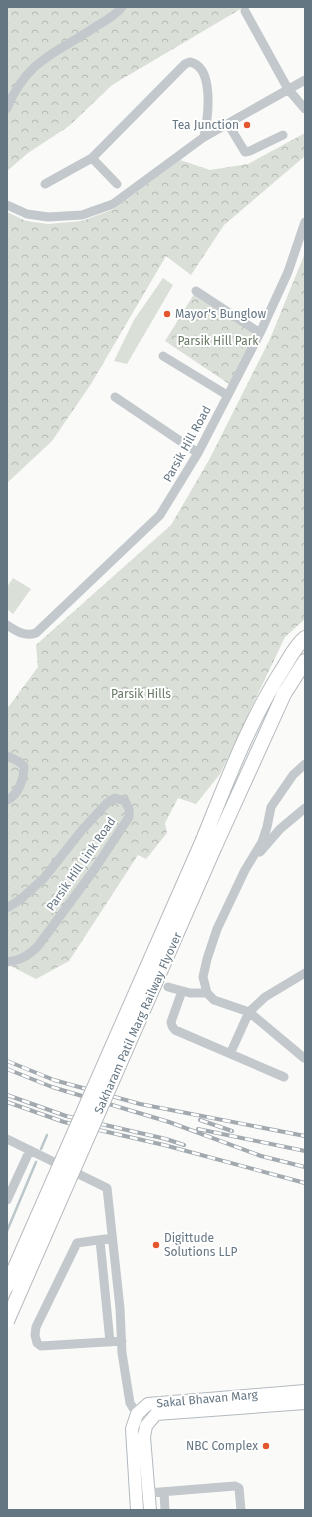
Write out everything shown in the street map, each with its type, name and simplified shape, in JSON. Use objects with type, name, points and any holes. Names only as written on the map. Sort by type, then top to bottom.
[{"type":"main road","name":"Sakharam Patil Marg Railway Flyover","points":[[7,1321],[209,843],[246,737],[271,686],[299,644],[305,638]]},
{"type":"main road","name":"Sakharam Patil Marg Railway Flyover","points":[[7,1286],[209,843],[284,694],[305,661]]},
{"type":"main road","name":"Sakal Bhavan Marg","points":[[137,1414],[148,1404],[155,1402],[305,1391]]},
{"type":"main road","name":"Sakal Bhavan Marg","points":[[150,1510],[144,1437],[148,1423],[156,1414],[305,1403]]},
{"type":"main road","points":[[137,1414],[132,1429],[132,1437],[137,1510]]},
{"type":"street","points":[[7,108],[15,89],[26,74],[38,63],[117,13],[122,7]]},
{"type":"street","points":[[245,11],[288,89],[305,109]]},
{"type":"street","points":[[45,184],[92,158],[185,64],[190,62],[200,66],[204,72],[208,109],[204,137]]},
{"type":"street","points":[[7,205],[27,214],[48,217],[82,214],[113,204],[204,137],[305,80]]},
{"type":"street","points":[[228,124],[245,152],[250,151],[283,134]]},
{"type":"street","points":[[92,158],[117,184]]},
{"type":"street","name":"Parsik Hill Road","points":[[7,625],[24,634],[31,635],[42,628],[160,515],[198,453],[260,333],[288,272],[305,222]]},
{"type":"street","points":[[196,291],[260,333]]},
{"type":"street","points":[[163,356],[227,395]]},
{"type":"street","points":[[115,397],[198,453]]},
{"type":"street","points":[[7,756],[18,761],[24,766],[24,776],[16,794],[7,800]]},
{"type":"street","points":[[304,1058],[249,1012],[214,1000],[207,993],[203,977],[206,959],[216,929],[245,870],[262,842],[271,807],[293,775],[305,764]]},
{"type":"street","name":"Parsik Hill Link Road","points":[[7,908],[21,899],[44,878],[82,830],[107,803],[115,798],[125,801],[129,809],[129,817],[98,864],[43,940],[30,955],[20,960],[7,962]]},
{"type":"street","points":[[245,870],[280,830],[305,808]]},
{"type":"street","points":[[230,1054],[249,1012],[265,997],[305,973]]},
{"type":"street","points":[[168,988],[207,993]]},
{"type":"street","points":[[182,991],[171,1022],[175,1030],[284,1077]]},
{"type":"street","points":[[7,1139],[107,1188],[122,1341],[130,1403],[137,1414],[148,1423]]},
{"type":"street","points":[[7,1200],[30,1150]]},
{"type":"street","points":[[112,1238],[79,1243],[75,1246],[36,1327],[35,1335],[37,1343],[41,1346],[122,1341]]},
{"type":"street","points":[[100,1240],[110,1342]]},
{"type":"street","points":[[148,1493],[235,1486],[239,1488],[241,1510]]},
{"type":"street","points":[[164,1492],[165,1510]]},
{"type":"green space","points":[[7,7],[244,7],[112,85],[69,126],[28,153],[7,171]]},
{"type":"green space","points":[[305,133],[305,156],[224,225],[191,275],[166,256],[91,384],[52,441],[7,483],[7,212],[26,221],[48,224],[82,221],[114,209],[180,160],[210,170],[248,164]]},
{"type":"green space","name":"Parsik Hills","points":[[305,253],[305,619],[285,637],[220,774],[196,804],[178,798],[165,823],[167,833],[146,859],[138,855],[69,961],[36,979],[7,964],[7,709],[38,667],[36,645],[171,525],[209,460],[270,339]]},
{"type":"green space","points":[[163,278],[173,285],[127,364],[114,361],[134,320]]},
{"type":"green space","name":"Parsik Hill Park","points":[[196,291],[260,333],[232,386],[165,341]]},
{"type":"green space","points":[[13,578],[31,589],[13,614],[7,609],[7,587]]},
{"type":"waterway","points":[[41,1149],[47,1135]]},
{"type":"waterway","points":[[7,1231],[36,1162]]},
{"type":"railway","points":[[7,1061],[54,1080],[140,1104],[305,1136]]},
{"type":"railway","points":[[7,1069],[52,1087],[169,1122],[261,1156],[305,1167]]},
{"type":"railway","points":[[7,1095],[66,1116],[166,1139],[184,1145]]},
{"type":"railway","points":[[7,1102],[64,1122],[164,1145],[305,1183]]},
{"type":"railway","points":[[200,1120],[232,1131]]},
{"type":"railway","points":[[198,1129],[305,1151]]},
{"type":"place","name":"Tea Junction","points":[[247,125]]},
{"type":"place","name":"Mayor's Bunglow","points":[[167,314]]},
{"type":"place","name":"Digittude Solutions LLP","points":[[156,1245]]},
{"type":"place","name":"NBC Complex","points":[[266,1446]]}]
